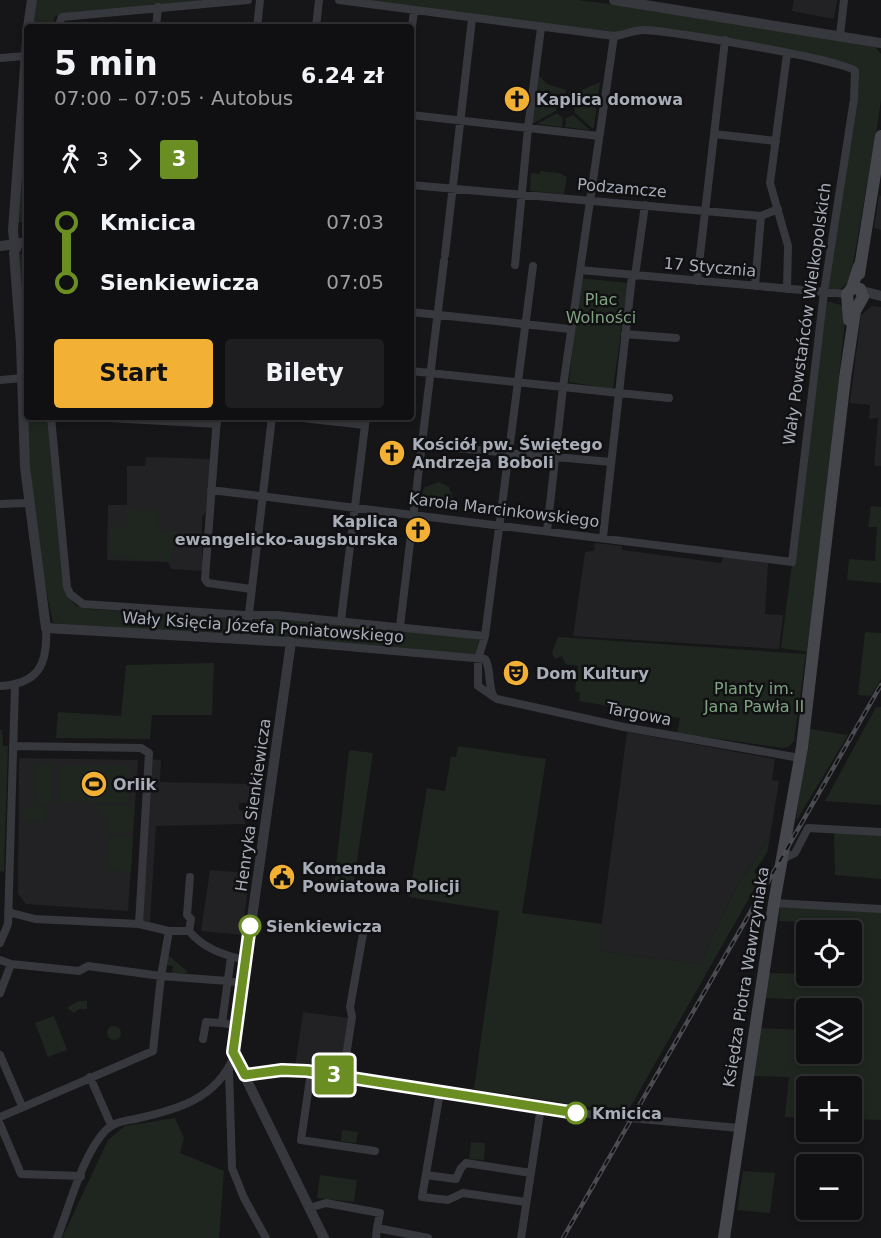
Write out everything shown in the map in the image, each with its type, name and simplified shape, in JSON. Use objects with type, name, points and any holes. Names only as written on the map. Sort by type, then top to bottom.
[{"type":"main road","points":[[800,758],[854,297],[881,136]]},
{"type":"main road","name":"Księdza Piotra Wawrzyniaka","points":[[724,1238],[774,903],[800,758]]},
{"type":"street","points":[[28,24],[32,0]]},
{"type":"street","points":[[59,23],[158,7],[248,0]]},
{"type":"street","points":[[257,24],[260,0]]},
{"type":"street","points":[[316,24],[319,0]]},
{"type":"street","points":[[339,0],[614,36],[647,30],[725,40],[787,54],[770,183],[788,246],[787,288]]},
{"type":"street","points":[[615,0],[840,34],[881,43]]},
{"type":"street","points":[[840,34],[844,0]]},
{"type":"street","points":[[156,24],[158,7]]},
{"type":"street","points":[[412,24],[414,11]]},
{"type":"street","points":[[400,626],[438,315],[450,189],[472,19]]},
{"type":"street","points":[[516,265],[528,128],[542,28]]},
{"type":"street","points":[[856,38],[881,34]]},
{"type":"street","points":[[547,531],[570,329],[614,36]]},
{"type":"street","points":[[697,281],[725,40]]},
{"type":"street","name":"Wały Powstańców Wielkopolskich","points":[[787,54],[846,65],[855,71],[854,99],[824,292],[792,562]]},
{"type":"street","points":[[0,58],[24,56]]},
{"type":"street","points":[[0,686],[27,682],[40,666],[46,651],[46,628],[24,453],[14,244],[13,213],[24,80]]},
{"type":"street","points":[[414,115],[599,136]]},
{"type":"street","points":[[714,134],[776,141]]},
{"type":"street","name":"Podzamcze","points":[[414,185],[761,216]]},
{"type":"street","points":[[603,537],[625,334],[645,205]]},
{"type":"street","points":[[755,286],[761,216],[778,209]]},
{"type":"street","points":[[478,658],[485,636],[501,525],[533,266]]},
{"type":"street","name":"17 Stycznia","points":[[580,270],[787,288],[854,297]]},
{"type":"street","points":[[854,297],[881,298]]},
{"type":"street","points":[[414,312],[570,329]]},
{"type":"street","points":[[625,334],[676,338]]},
{"type":"street","points":[[414,371],[669,398]]},
{"type":"street","points":[[0,380],[22,378]]},
{"type":"street","name":"Wały Księcia Józefa Poniatowskiego","points":[[51,420],[67,587],[76,599],[92,605],[340,620],[485,636]]},
{"type":"street","points":[[217,420],[206,581],[251,589]]},
{"type":"street","points":[[246,639],[272,420]]},
{"type":"street","points":[[340,620],[365,421],[347,420]]},
{"type":"street","points":[[422,444],[611,462]]},
{"type":"street","name":"Karola Marcinkowskiego","points":[[211,490],[792,562]]},
{"type":"street","points":[[0,504],[30,502]]},
{"type":"street","name":"Wały Księcia Józefa Poniatowskiego","points":[[46,628],[291,642],[478,658]]},
{"type":"street","name":"Henryka Sienkiewicza","points":[[234,1056],[235,1025],[291,642]]},
{"type":"street","name":"Targowa","points":[[478,658],[488,663],[489,684],[494,697],[624,727],[800,758]]},
{"type":"street","points":[[0,944],[8,924],[15,685]]},
{"type":"street","points":[[13,746],[141,748],[149,753],[139,924]]},
{"type":"street","points":[[781,860],[795,853],[808,828],[881,832]]},
{"type":"street","points":[[190,877],[187,915],[191,919],[189,931],[196,941],[218,954],[245,960]]},
{"type":"street","points":[[774,903],[881,909]]},
{"type":"street","points":[[8,912],[35,919],[139,924],[169,931],[189,931]]},
{"type":"street","points":[[0,930],[8,912]]},
{"type":"street","points":[[0,1117],[153,1051],[161,976],[169,931]]},
{"type":"street","points":[[343,1077],[352,1017],[350,1007],[363,934]]},
{"type":"street","points":[[222,1023],[231,957]]},
{"type":"street","points":[[0,960],[10,964],[79,971],[88,966],[161,976],[242,982]]},
{"type":"street","points":[[0,993],[10,964]]},
{"type":"street","points":[[203,1039],[206,1022],[235,1025]]},
{"type":"street","points":[[0,1055],[22,1106]]},
{"type":"street","points":[[57,1238],[96,1141],[111,1125],[191,1103],[218,1083],[229,1069],[234,1056]]},
{"type":"street","points":[[234,1056],[324,1238]]},
{"type":"street","points":[[229,1069],[232,1168],[244,1198],[266,1238]]},
{"type":"street","points":[[245,1075],[282,1070],[311,1071],[541,1107],[632,1119],[739,1128]]},
{"type":"street","points":[[311,1071],[301,1140],[375,1151]]},
{"type":"street","points":[[90,1077],[111,1125]]},
{"type":"street","points":[[440,1092],[422,1197],[448,1200],[463,1193],[526,1203]]},
{"type":"street","points":[[520,1238],[541,1107]]},
{"type":"street","points":[[0,1124],[21,1174],[81,1176]]},
{"type":"street","points":[[426,1175],[456,1179],[460,1168],[466,1163],[531,1173]]},
{"type":"street","points":[[309,1208],[326,1203],[380,1213],[376,1238]]},
{"type":"street","points":[[377,1228],[428,1238]]},
{"type":"shaded area","points":[[794,0],[837,0],[834,19],[792,11]]},
{"type":"shaded area","points":[[879,195],[881,196],[881,230],[874,228]]},
{"type":"shaded area","points":[[872,306],[881,307],[881,466],[874,466],[878,418],[869,419],[870,405],[850,403],[861,315]]},
{"type":"shaded area","points":[[146,457],[211,459],[206,512],[202,517],[202,571],[171,569],[168,562],[107,560],[108,505],[127,505],[127,466],[145,466]]},
{"type":"shaded area","points":[[595,543],[622,546],[622,550],[721,563],[723,557],[768,563],[765,614],[783,615],[779,649],[573,636],[585,552],[594,551]]},
{"type":"shaded area","points":[[627,732],[775,759],[772,780],[779,781],[770,836],[734,891],[700,964],[598,951]]},
{"type":"shaded area","points":[[19,758],[138,760],[128,911],[26,904],[18,894]]},
{"type":"shaded area","points":[[150,759],[161,760],[160,782],[250,784],[250,802],[239,803],[239,810],[246,812],[245,824],[156,826],[150,922],[140,921]]},
{"type":"shaded area","points":[[210,870],[250,873],[242,933],[244,935],[201,931]]},
{"type":"shaded area","points":[[303,1012],[348,1018],[342,1072],[295,1067]]},
{"type":"green space","points":[[37,0],[221,0],[65,13],[54,17],[54,24],[33,24]]},
{"type":"green space","points":[[356,0],[578,0],[681,13],[875,47],[881,54],[881,100],[850,281],[839,290],[827,289],[858,70],[852,64],[720,38],[616,33]]},
{"type":"green space","points":[[537,73],[547,84],[566,90],[565,99],[558,103],[556,111],[532,124]]},
{"type":"green space","points":[[600,82],[593,129],[575,113],[574,104],[568,99],[569,91],[582,90]]},
{"type":"green space","points":[[557,113],[563,118],[562,127],[537,124]]},
{"type":"green space","points":[[573,115],[590,130],[565,127],[566,118]]},
{"type":"green space","points":[[24,132],[24,223],[17,222]]},
{"type":"green space","points":[[540,171],[559,173],[567,177],[564,194],[530,191],[531,173],[540,174]]},
{"type":"green space","points":[[18,254],[24,254],[24,373]]},
{"type":"green space","name":"Plac Wolności","points":[[580,278],[628,283],[613,389],[569,382]]},
{"type":"green space","name":"Planty im. Jana Pawła II","points":[[826,301],[841,305],[846,313],[808,652],[781,648]]},
{"type":"green space","points":[[27,420],[50,420],[65,593],[76,606],[88,609],[241,618],[240,636],[53,623],[37,531]]},
{"type":"green space","points":[[439,482],[449,487],[454,501],[420,497],[425,487]]},
{"type":"green space","points":[[871,506],[881,507],[881,583],[847,580],[849,559],[875,561],[877,527],[868,527]]},
{"type":"green space","points":[[127,508],[159,511],[158,530],[174,531],[171,562],[109,557],[111,527],[125,527]]},
{"type":"green space","points":[[256,618],[289,618],[479,639],[476,653],[471,655],[258,637],[251,634],[251,625]]},
{"type":"green space","points":[[865,632],[881,633],[881,679],[871,696],[858,695]]},
{"type":"green space","name":"Planty im. Jana Pawła II","points":[[558,637],[806,654],[794,741],[788,747],[783,748],[677,733],[680,718],[579,701],[580,693],[575,691],[578,666],[565,664],[562,656],[555,659],[552,653]]},
{"type":"green space","points":[[214,663],[212,715],[152,715],[150,739],[56,738],[58,712],[121,716],[126,665]]},
{"type":"green space","points":[[876,707],[881,707],[881,805],[825,801]]},
{"type":"green space","points":[[804,728],[848,735],[796,821],[804,761]]},
{"type":"green space","points":[[0,730],[2,730],[3,746],[8,746],[4,872],[0,871]]},
{"type":"green space","points":[[458,746],[546,759],[522,913],[602,924],[599,951],[700,964],[734,891],[770,836],[767,853],[754,872],[760,879],[627,1113],[474,1089],[499,911],[409,897],[427,788],[445,791],[451,757],[456,757]]},
{"type":"green space","points":[[349,750],[373,753],[353,887],[334,885]]},
{"type":"green space","points":[[53,763],[54,803],[35,804],[34,764]]},
{"type":"green space","name":"Orlik","points":[[59,766],[129,766],[129,803],[58,802]]},
{"type":"green space","points":[[99,804],[135,806],[133,832],[106,831],[107,815],[99,815]]},
{"type":"green space","points":[[23,806],[47,807],[46,823],[23,822]]},
{"type":"green space","points":[[834,829],[881,832],[881,879],[835,875]]},
{"type":"green space","points":[[108,835],[133,836],[131,872],[106,870]]},
{"type":"green space","points":[[780,904],[881,909],[881,1120],[862,1119],[862,1076],[796,1076],[796,1118],[785,1117],[789,1077],[753,1076],[759,1028],[796,1030],[796,1064],[862,1064],[862,998],[765,998],[768,973],[796,974],[796,986],[862,986],[862,920],[779,921]]},
{"type":"green space","points":[[168,955],[187,971],[187,973],[172,973],[173,966],[167,965]]},
{"type":"green space","points":[[78,1001],[87,1001],[87,1009],[79,1009],[74,1013],[67,1008]]},
{"type":"green space","points":[[54,1016],[67,1050],[48,1057],[35,1023]]},
{"type":"green space","points":[[111,1026],[117,1026],[121,1033],[117,1040],[111,1040],[107,1036],[107,1030]]},
{"type":"green space","points":[[175,1118],[184,1138],[180,1153],[224,1171],[219,1238],[62,1238],[108,1140],[125,1126]]},
{"type":"green space","points":[[342,1130],[358,1132],[356,1143],[341,1141]]},
{"type":"green space","points":[[471,1142],[485,1143],[484,1160],[469,1159]]},
{"type":"green space","points":[[743,1171],[775,1173],[770,1213],[737,1210]]},
{"type":"green space","points":[[320,1175],[357,1180],[354,1202],[317,1198]]},
{"type":"railway","points":[[563,1238],[881,685]]},
{"type":"bus line","name":"3","points":[[250,926],[233,1052],[245,1075],[282,1070],[307,1071],[576,1113]]},
{"type":"place","name":"Kaplica domowa","points":[[517,99]]},
{"type":"place","name":"Kościół pw. Świętego Andrzeja Boboli","points":[[392,453]]},
{"type":"place","name":"Kaplica ewangelicko-augsburska","points":[[418,530]]},
{"type":"place","name":"Dom Kultury","points":[[516,673]]},
{"type":"place","name":"Orlik","points":[[94,784]]},
{"type":"place","name":"Komenda Powiatowa Policji","points":[[282,877]]},
{"type":"place","name":"Sienkiewicza","points":[[250,926]]},
{"type":"place","name":"Kmicica","points":[[576,1113]]}]
